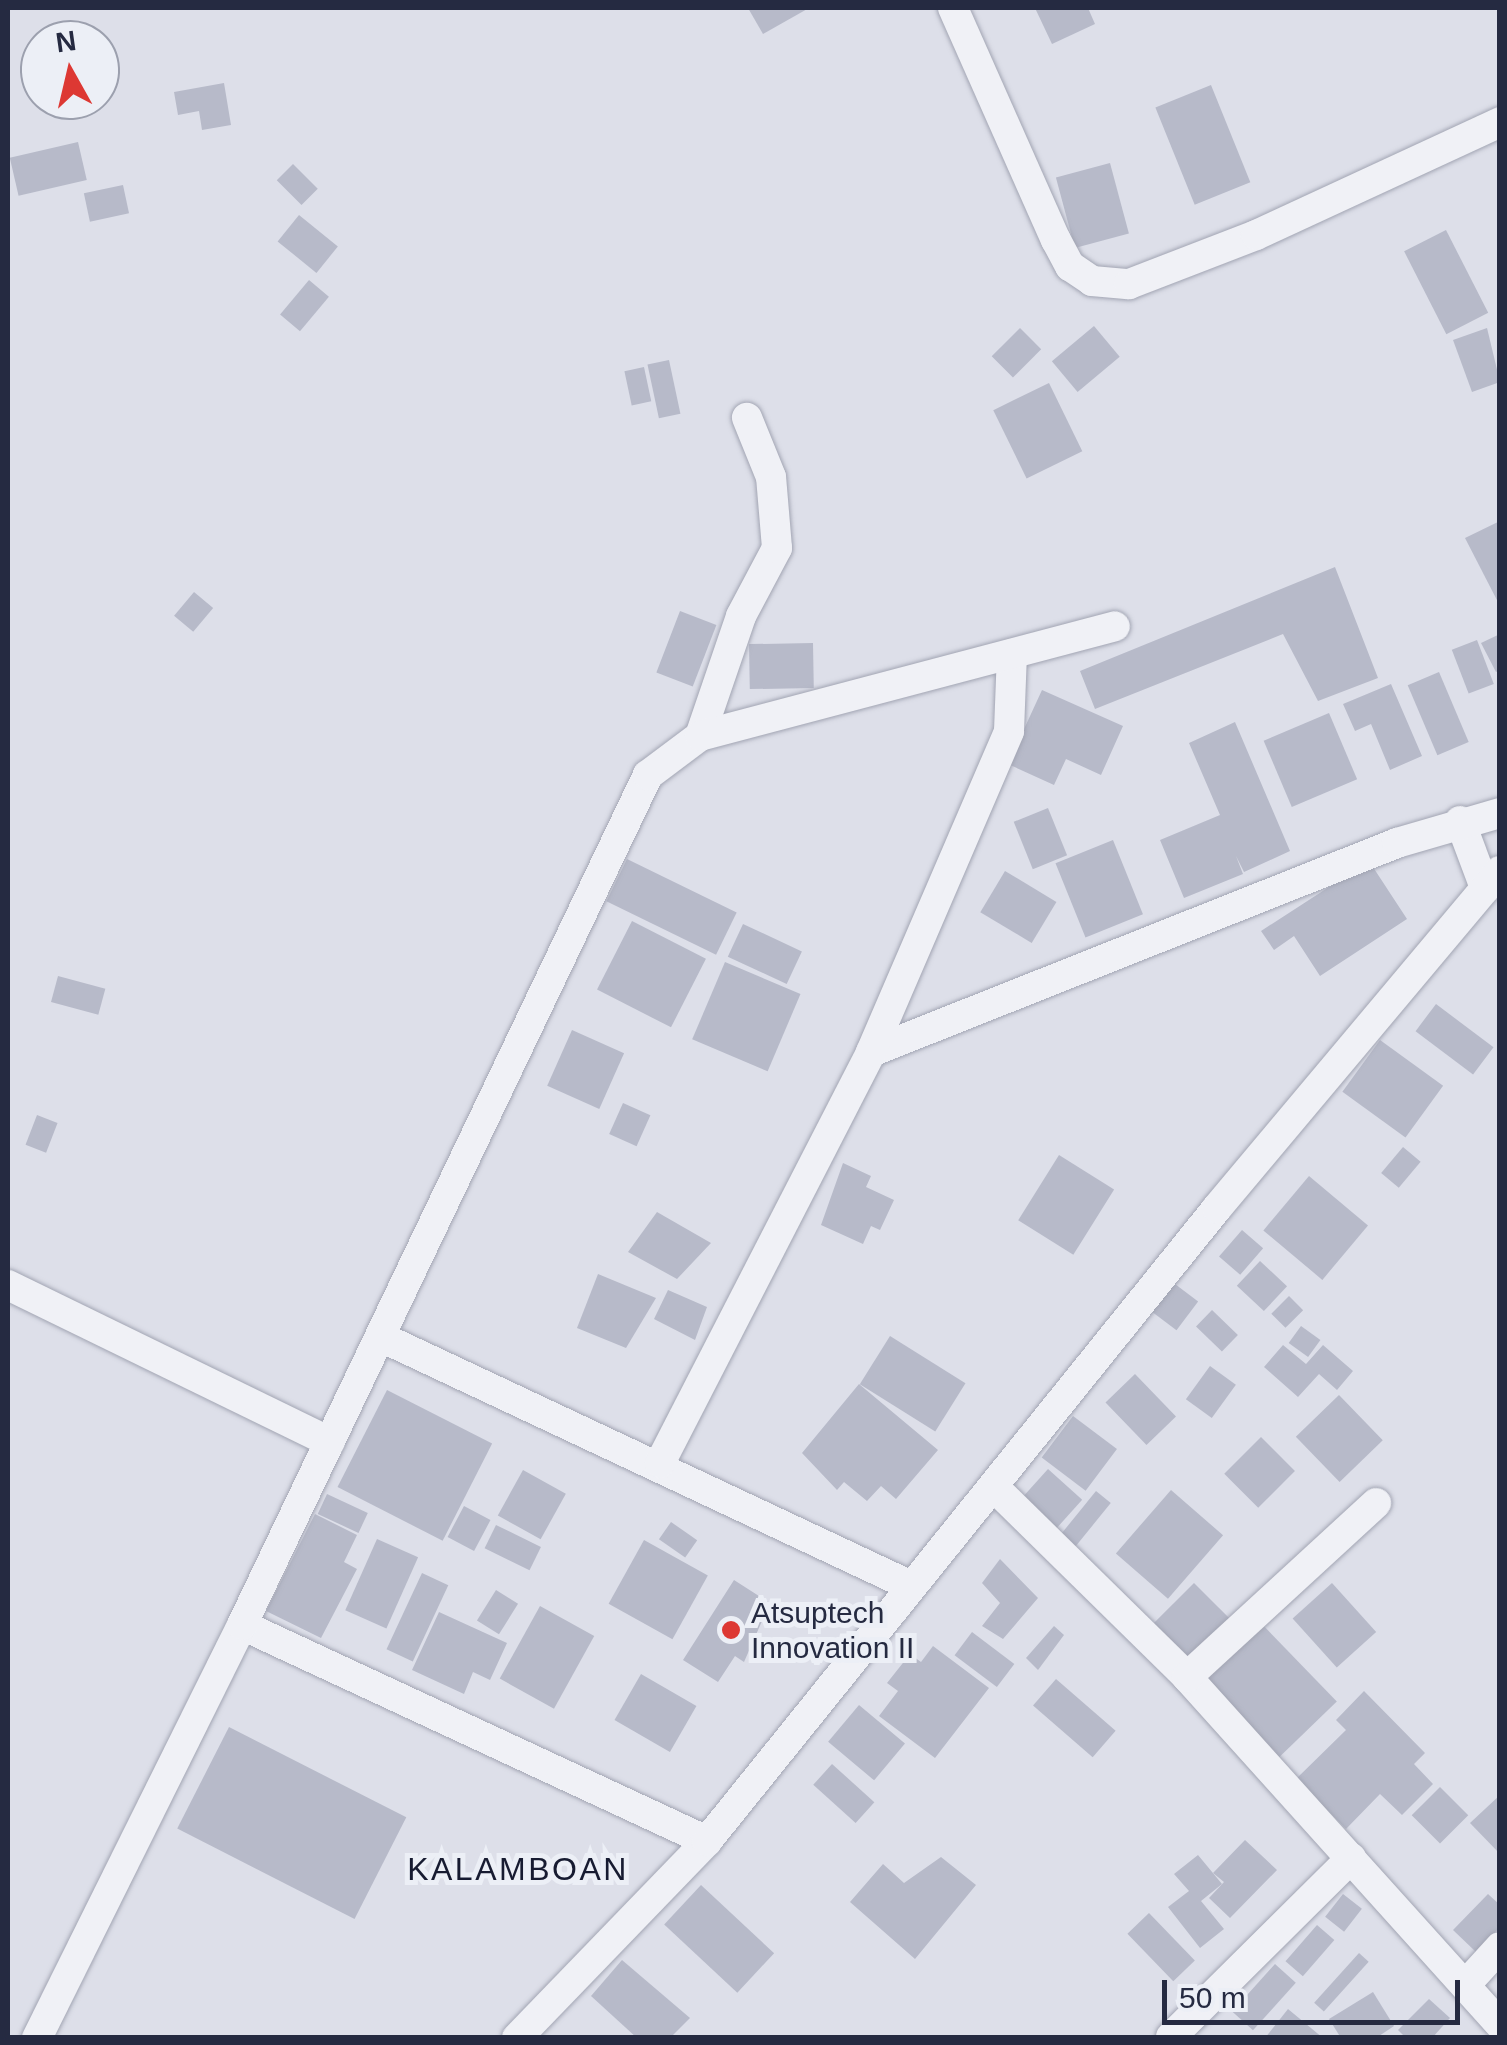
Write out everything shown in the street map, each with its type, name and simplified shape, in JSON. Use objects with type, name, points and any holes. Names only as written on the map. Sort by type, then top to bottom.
[{"type":"street","points":[[963,11],[1056,240],[1070,266],[1092,281],[1128,284],[1202,256],[1500,122]]},
{"type":"street","points":[[700,736],[734,634],[777,548],[771,478],[747,418]]},
{"type":"street","points":[[37,2038],[330,1442],[633,798],[670,754],[700,736],[1115,626]]},
{"type":"street","points":[[660,1463],[870,1052],[1009,731],[1012,654]]},
{"type":"street","points":[[870,1052],[1460,821],[1500,813]]},
{"type":"street","points":[[517,2038],[707,1842],[911,1586],[1492,879],[1460,821]]},
{"type":"street","points":[[8,1285],[330,1442]]},
{"type":"street","points":[[380,1337],[660,1463],[911,1586]]},
{"type":"street","points":[[995,1488],[1187,1677],[1468,1982],[1493,2028]]},
{"type":"street","points":[[1187,1677],[1376,1503]]},
{"type":"street","points":[[242,1625],[707,1842]]},
{"type":"street","points":[[1171,2037],[1351,1858]]},
{"type":"street","points":[[1468,1982],[1500,1947]]},
{"type":"building","points":[[748,8],[809,8],[763,34]]},
{"type":"building","points":[[1035,8],[1088,8],[1095,24],[1052,44]]},
{"type":"building","points":[[224,83],[231,125],[202,130],[199,111],[178,115],[174,92]]},
{"type":"building","points":[[1211,85],[1250,182],[1195,205],[1155,107]]},
{"type":"building","points":[[78,142],[87,180],[19,196],[10,158]]},
{"type":"building","points":[[1110,163],[1129,234],[1075,248],[1056,177]]},
{"type":"building","points":[[293,164],[318,189],[301,205],[277,180]]},
{"type":"building","points":[[123,185],[129,213],[90,222],[84,193]]},
{"type":"building","points":[[299,215],[338,246],[316,273],[278,241]]},
{"type":"building","points":[[1446,230],[1488,313],[1446,334],[1404,251]]},
{"type":"building","points":[[309,280],[329,297],[300,331],[280,314]]},
{"type":"building","points":[[1094,326],[1120,357],[1078,392],[1052,361]]},
{"type":"building","points":[[1020,328],[1041,349],[1013,377],[992,356]]},
{"type":"building","points":[[1487,328],[1500,382],[1472,392],[1453,340]]},
{"type":"building","points":[[669,360],[680,414],[659,418],[647,365]]},
{"type":"building","points":[[644,367],[651,401],[632,405],[624,371]]},
{"type":"building","points":[[1049,383],[1082,451],[1027,478],[993,410]]},
{"type":"building","points":[[1500,521],[1500,606],[1465,538]]},
{"type":"building","points":[[1335,567],[1378,678],[1318,701],[1283,634],[1095,709],[1080,671]]},
{"type":"building","points":[[194,592],[213,608],[193,632],[174,616]]},
{"type":"building","points":[[680,611],[716,625],[693,687],[656,673]]},
{"type":"building","points":[[1500,634],[1500,670],[1496,672],[1481,643]]},
{"type":"building","points":[[1477,640],[1494,684],[1469,694],[1452,650]]},
{"type":"building","points":[[813,643],[814,688],[750,689],[749,644]]},
{"type":"building","points":[[1439,672],[1469,742],[1437,755],[1408,685]]},
{"type":"building","points":[[1391,684],[1422,756],[1390,770],[1371,724],[1355,731],[1343,704]]},
{"type":"building","points":[[1042,690],[1123,726],[1101,775],[1066,759],[1054,785],[1008,764]]},
{"type":"building","points":[[1329,713],[1357,779],[1292,807],[1264,741]]},
{"type":"building","points":[[1235,722],[1290,851],[1244,872],[1236,856],[1243,874],[1184,898],[1160,840],[1220,815],[1189,743]]},
{"type":"building","points":[[1048,808],[1067,855],[1033,869],[1014,822]]},
{"type":"building","points":[[1113,840],[1143,914],[1085,937],[1056,863]]},
{"type":"building","points":[[627,859],[737,912],[716,955],[606,901]]},
{"type":"building","points":[[1369,861],[1407,919],[1320,976],[1294,936],[1274,950],[1261,931]]},
{"type":"building","points":[[1005,871],[1056,902],[1032,943],[980,912]]},
{"type":"building","points":[[632,921],[706,959],[671,1027],[597,990]]},
{"type":"building","points":[[743,924],[802,951],[787,984],[728,957]]},
{"type":"building","points":[[725,962],[800,994],[768,1071],[692,1039]]},
{"type":"building","points":[[58,976],[105,989],[98,1015],[51,1002]]},
{"type":"building","points":[[1436,1004],[1494,1047],[1473,1074],[1416,1031]]},
{"type":"building","points":[[572,1030],[624,1053],[599,1109],[547,1086]]},
{"type":"building","points":[[1380,1040],[1443,1086],[1405,1138],[1342,1092]]},
{"type":"building","points":[[623,1103],[650,1115],[637,1146],[609,1134]]},
{"type":"building","points":[[37,1115],[58,1123],[46,1153],[26,1145]]},
{"type":"building","points":[[1403,1147],[1421,1162],[1399,1188],[1381,1173]]},
{"type":"building","points":[[1059,1155],[1114,1189],[1073,1255],[1018,1220]]},
{"type":"building","points":[[843,1163],[871,1176],[866,1187],[894,1200],[880,1230],[871,1226],[863,1244],[821,1225]]},
{"type":"building","points":[[1309,1176],[1368,1225],[1322,1280],[1263,1230]]},
{"type":"building","points":[[657,1212],[711,1243],[677,1279],[628,1252]]},
{"type":"building","points":[[1242,1230],[1263,1248],[1240,1275],[1219,1256]]},
{"type":"building","points":[[1260,1261],[1287,1286],[1264,1311],[1237,1286]]},
{"type":"building","points":[[598,1274],[656,1298],[626,1348],[577,1328]]},
{"type":"building","points":[[1167,1278],[1198,1301],[1176,1330],[1145,1307]]},
{"type":"building","points":[[668,1290],[707,1307],[695,1340],[654,1319]]},
{"type":"building","points":[[1289,1296],[1303,1310],[1285,1328],[1271,1314]]},
{"type":"building","points":[[1212,1310],[1238,1335],[1222,1352],[1196,1327]]},
{"type":"building","points":[[1301,1326],[1320,1340],[1308,1357],[1289,1343]]},
{"type":"building","points":[[890,1336],[965,1383],[935,1432],[860,1384]]},
{"type":"building","points":[[1283,1345],[1306,1364],[1323,1345],[1353,1371],[1337,1390],[1319,1374],[1298,1397],[1264,1367]]},
{"type":"building","points":[[1210,1366],[1236,1385],[1212,1418],[1186,1399]]},
{"type":"building","points":[[1135,1374],[1176,1416],[1146,1445],[1106,1402]]},
{"type":"building","points":[[859,1384],[938,1450],[896,1499],[881,1486],[867,1501],[844,1482],[837,1490],[802,1453]]},
{"type":"building","points":[[387,1390],[492,1444],[443,1541],[338,1487]]},
{"type":"building","points":[[1339,1395],[1383,1440],[1340,1482],[1296,1437]]},
{"type":"building","points":[[1073,1416],[1117,1449],[1086,1491],[1042,1458]]},
{"type":"building","points":[[1261,1437],[1295,1471],[1258,1508],[1224,1474]]},
{"type":"building","points":[[1048,1469],[1082,1500],[1050,1535],[1016,1505]]},
{"type":"building","points":[[523,1470],[566,1494],[541,1539],[498,1515]]},
{"type":"building","points":[[1171,1490],[1223,1535],[1168,1599],[1116,1553]]},
{"type":"building","points":[[1096,1491],[1111,1503],[1074,1549],[1059,1537]]},
{"type":"building","points":[[327,1494],[368,1513],[358,1533],[318,1514]]},
{"type":"building","points":[[464,1506],[490,1520],[474,1551],[448,1537]]},
{"type":"building","points":[[315,1514],[357,1535],[344,1562],[357,1569],[321,1638],[266,1611]]},
{"type":"building","points":[[671,1522],[697,1540],[685,1558],[659,1539]]},
{"type":"building","points":[[496,1525],[541,1547],[530,1570],[485,1548]]},
{"type":"building","points":[[377,1539],[418,1557],[386,1629],[345,1610]]},
{"type":"building","points":[[644,1540],[708,1575],[672,1639],[609,1604]]},
{"type":"building","points":[[1000,1559],[1038,1598],[1003,1639],[982,1626],[1000,1603],[982,1583]]},
{"type":"building","points":[[422,1573],[448,1585],[413,1661],[387,1649]]},
{"type":"building","points":[[734,1580],[770,1603],[744,1662],[735,1656],[718,1682],[683,1660]]},
{"type":"building","points":[[1194,1583],[1230,1619],[1190,1659],[1154,1623]]},
{"type":"building","points":[[1332,1583],[1376,1632],[1337,1668],[1293,1618]]},
{"type":"building","points":[[496,1590],[518,1604],[499,1634],[477,1621]]},
{"type":"building","points":[[540,1606],[594,1636],[554,1709],[500,1679]]},
{"type":"building","points":[[439,1612],[507,1643],[490,1680],[473,1672],[464,1694],[412,1670]]},
{"type":"building","points":[[1259,1621],[1337,1702],[1277,1759],[1199,1679]]},
{"type":"building","points":[[1054,1626],[1064,1635],[1038,1670],[1026,1658]]},
{"type":"building","points":[[972,1632],[1014,1664],[997,1687],[955,1655]]},
{"type":"building","points":[[933,1646],[989,1688],[935,1758],[879,1716],[898,1691],[887,1683],[910,1654],[921,1662]]},
{"type":"building","points":[[641,1674],[696,1706],[670,1752],[614,1720]]},
{"type":"building","points":[[1056,1679],[1116,1731],[1093,1757],[1033,1705]]},
{"type":"building","points":[[1364,1691],[1425,1753],[1414,1764],[1433,1784],[1402,1815],[1380,1794],[1346,1829],[1296,1779],[1346,1730],[1336,1720]]},
{"type":"building","points":[[859,1705],[905,1744],[874,1780],[828,1742]]},
{"type":"building","points":[[229,1727],[406,1817],[355,1919],[177,1829]]},
{"type":"building","points":[[832,1764],[874,1802],[856,1823],[813,1785]]},
{"type":"building","points":[[1440,1787],[1468,1815],[1440,1844],[1412,1815]]},
{"type":"building","points":[[1500,1795],[1500,1854],[1470,1823]]},
{"type":"building","points":[[1245,1840],[1277,1870],[1230,1918],[1209,1898],[1224,1882],[1213,1873]]},
{"type":"building","points":[[1198,1855],[1222,1884],[1201,1901],[1224,1929],[1200,1948],[1168,1907],[1189,1891],[1174,1874]]},
{"type":"building","points":[[941,1857],[976,1885],[915,1959],[850,1902],[883,1864],[904,1883]]},
{"type":"building","points":[[701,1885],[774,1953],[737,1993],[664,1924]]},
{"type":"building","points":[[1343,1894],[1362,1909],[1344,1932],[1325,1917]]},
{"type":"building","points":[[1488,1894],[1500,1905],[1500,1927],[1476,1952],[1453,1930]]},
{"type":"building","points":[[1149,1913],[1195,1960],[1173,1981],[1127,1934]]},
{"type":"building","points":[[1317,1925],[1334,1940],[1303,1976],[1286,1961]]},
{"type":"building","points":[[1359,1953],[1369,1962],[1324,2011],[1314,2003]]},
{"type":"building","points":[[622,1960],[690,2018],[670,2038],[637,2038],[591,1996]]},
{"type":"building","points":[[1275,1964],[1296,1983],[1253,2030],[1232,2012]]},
{"type":"building","points":[[1373,1992],[1394,2026],[1376,2038],[1341,2038],[1329,2019]]},
{"type":"building","points":[[1429,1999],[1450,2018],[1432,2038],[1406,2038],[1398,2030]]},
{"type":"building","points":[[1288,2009],[1323,2038],[1265,2038]]},
{"type":"place","name":"Atsuptech Innovation II","points":[[731,1630]]},
{"type":"district","name":"KALAMBOAN","points":[[518,1869]]}]
